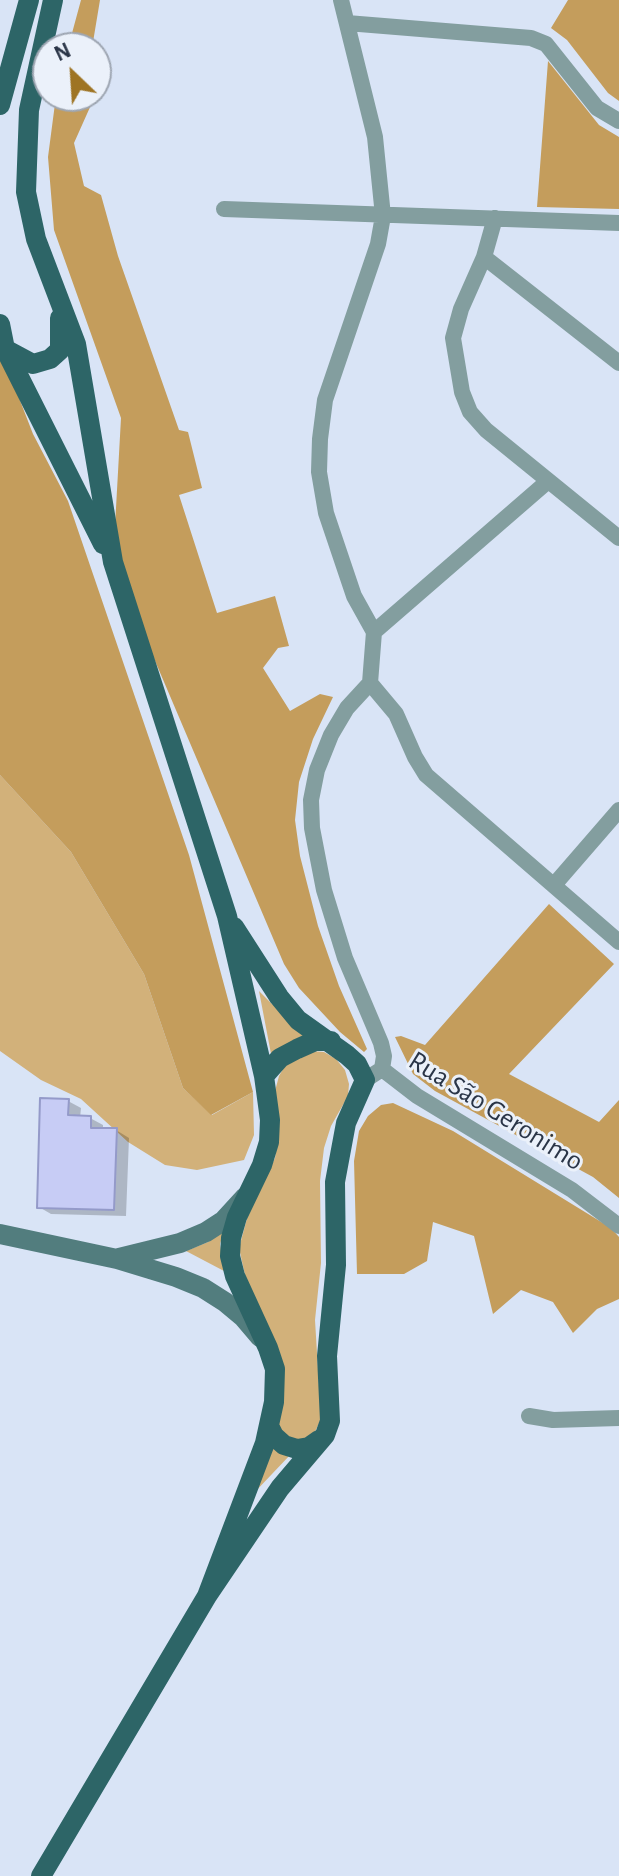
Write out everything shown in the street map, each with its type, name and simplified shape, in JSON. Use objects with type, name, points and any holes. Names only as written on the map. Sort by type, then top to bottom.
[{"type":"main road","points":[[0,105],[29,0]]},
{"type":"main road","points":[[53,0],[29,110],[26,192],[36,239],[76,344],[113,562],[227,916],[264,1076],[270,1120],[269,1142],[231,1238],[230,1256],[235,1276],[266,1343],[275,1369],[275,1385],[269,1426],[207,1596]]},
{"type":"main road","points":[[5,349],[33,364],[50,359],[60,350],[62,340],[59,305]]},
{"type":"main road","points":[[0,324],[5,349],[113,562]]},
{"type":"main road","points":[[41,1876],[207,1596],[280,1488],[325,1435],[330,1421],[327,1356],[336,1265],[335,1182],[346,1123],[373,1074],[298,1020],[279,997],[227,916]]},
{"type":"main road","points":[[264,1076],[280,1058],[297,1049],[315,1041],[331,1041]]},
{"type":"main road","points":[[269,1426],[284,1445],[297,1449],[309,1447],[325,1435]]},
{"type":"main road","points":[[52,1876],[58,1850]]},
{"type":"street","points":[[341,0],[375,137],[383,216],[378,244],[325,400],[319,472],[326,513],[354,596],[374,632],[370,683],[347,708],[331,735],[317,770],[311,800],[312,828],[324,890],[354,984],[384,1056],[373,1074]]},
{"type":"street","points":[[347,23],[531,38],[546,44],[597,108],[619,121]]},
{"type":"street","points":[[224,209],[619,223]]},
{"type":"street","points":[[495,218],[484,257],[461,309],[453,338],[462,392],[470,412],[486,430],[619,538]]},
{"type":"street","points":[[484,257],[619,363]]},
{"type":"street","points":[[374,632],[547,482]]},
{"type":"street","points":[[370,683],[396,714],[426,775],[619,942]]},
{"type":"street","points":[[554,885],[619,810]]},
{"type":"street","name":"Rua São Geronimo","points":[[373,1074],[417,1096],[572,1190],[619,1226]]},
{"type":"street","points":[[117,1259],[180,1243],[206,1232],[223,1221],[247,1194]]},
{"type":"street","points":[[0,1234],[117,1259],[203,1288],[243,1317],[266,1343]]},
{"type":"street","points":[[529,1416],[553,1420],[619,1418]]},
{"type":"shaded area","points":[[81,0],[100,0],[95,32],[72,32]]},
{"type":"shaded area","points":[[568,0],[619,0],[619,101],[608,93],[567,40],[551,28]]},
{"type":"shaded area","points":[[548,61],[599,125],[619,137],[619,209],[537,207]]},
{"type":"shaded area","points":[[54,112],[88,112],[74,143],[84,186],[101,195],[118,256],[179,430],[188,432],[202,488],[179,495],[217,613],[275,596],[289,646],[278,648],[263,668],[290,711],[320,694],[333,697],[313,739],[299,782],[295,820],[300,856],[318,926],[339,986],[367,1049],[364,1052],[340,1032],[299,988],[284,964],[113,562],[121,418],[54,230],[48,157]]},
{"type":"shaded area","points":[[0,349],[33,434],[68,501],[189,855],[253,1092],[211,1115],[183,1088],[144,974],[71,852],[0,775]]},
{"type":"shaded area","points":[[0,775],[71,852],[144,974],[183,1088],[212,1115],[253,1092],[254,1135],[244,1160],[197,1170],[165,1165],[128,1142],[81,1099],[41,1080],[0,1051]]},
{"type":"shaded area","points":[[549,904],[614,964],[509,1074],[599,1122],[619,1100],[619,1198],[593,1177],[435,1091],[413,1074],[395,1037],[401,1036],[425,1045]]},
{"type":"shaded area","points":[[259,991],[272,1004],[298,1020],[313,1035],[272,1059]]},
{"type":"shaded area","points":[[311,1051],[324,1052],[336,1059],[345,1070],[349,1084],[348,1096],[331,1126],[324,1148],[320,1181],[321,1263],[315,1320],[321,1419],[313,1436],[294,1441],[279,1428],[239,1248],[249,1211],[275,1158],[278,1137],[275,1091],[279,1076],[287,1062]]},
{"type":"shaded area","points":[[393,1103],[453,1131],[611,1228],[619,1237],[619,1299],[597,1309],[573,1333],[553,1302],[521,1290],[493,1314],[474,1236],[433,1222],[427,1261],[404,1274],[357,1274],[354,1161],[359,1131],[368,1116],[381,1105]]},
{"type":"shaded area","points":[[224,1231],[220,1244],[224,1271],[186,1251],[208,1242]]},
{"type":"shaded area","points":[[273,1445],[291,1454],[253,1494]]},
{"type":"building","points":[[40,1098],[69,1099],[68,1115],[91,1116],[91,1128],[117,1128],[114,1210],[37,1208]]}]
